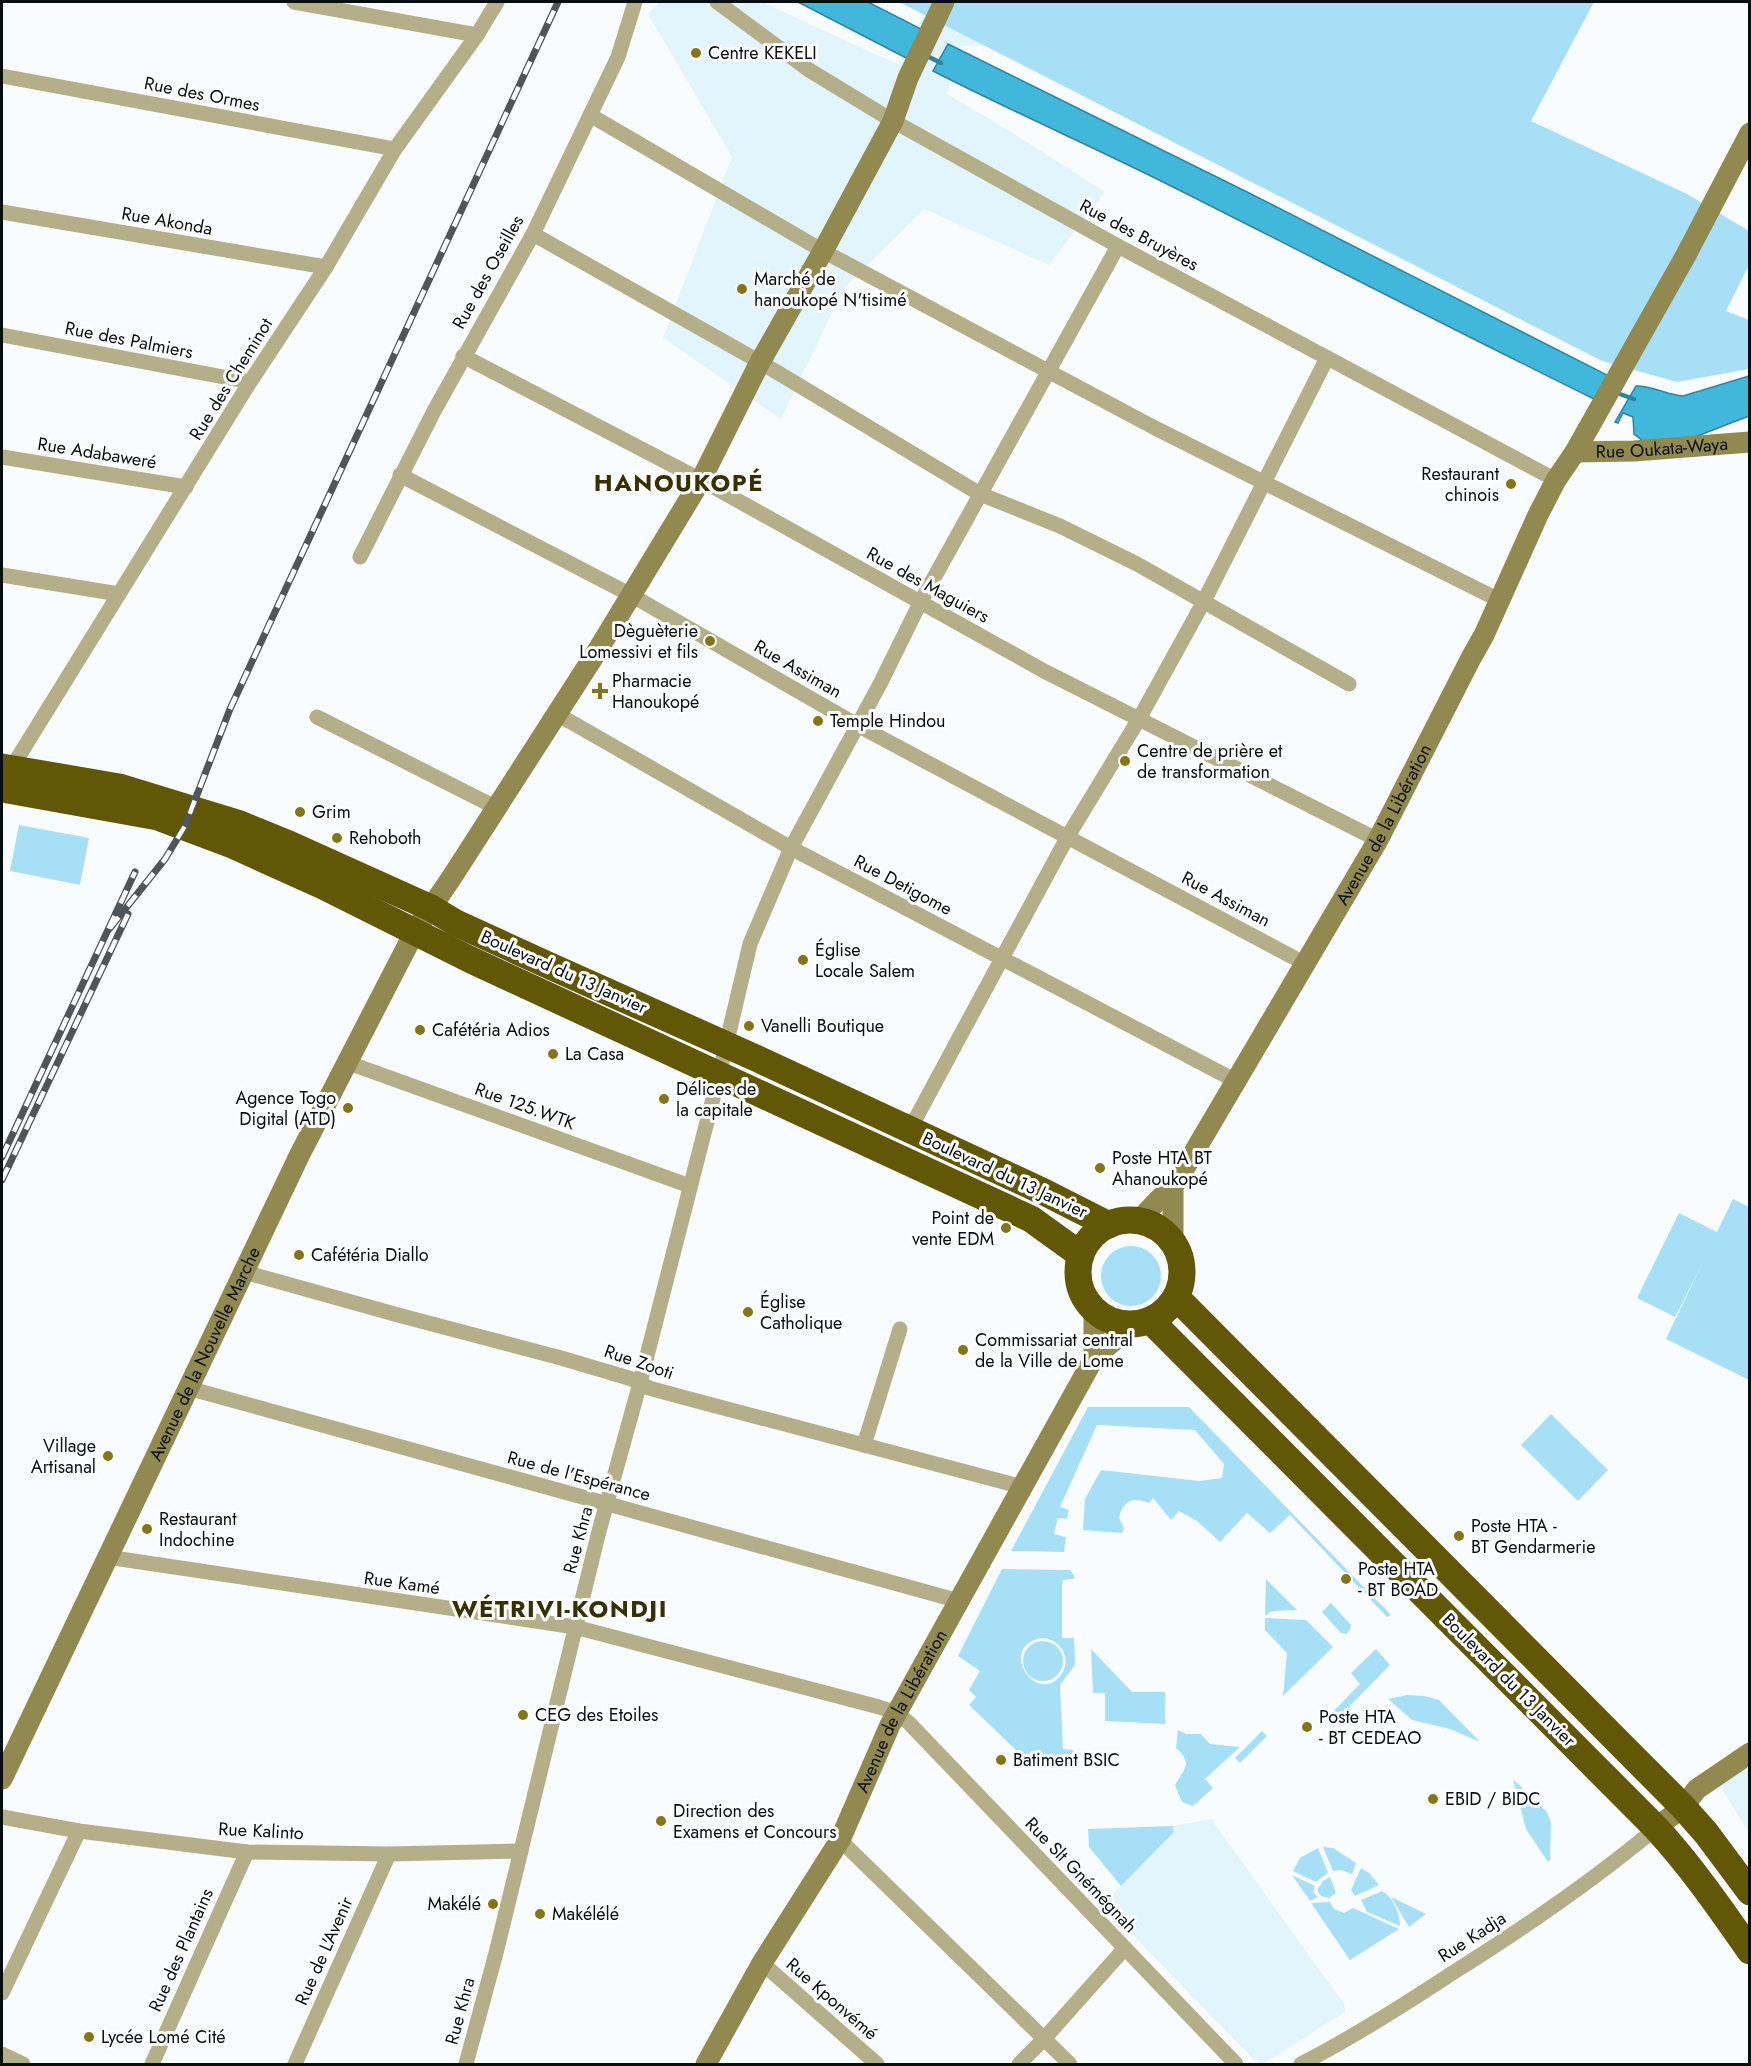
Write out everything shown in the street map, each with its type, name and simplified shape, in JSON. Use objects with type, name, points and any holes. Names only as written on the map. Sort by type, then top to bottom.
[{"type":"highway","name":"Boulevard du 13 Janvier","points":[[4,776],[119,787],[240,824],[431,908],[1030,1219],[1081,1255]]},
{"type":"highway","name":"Boulevard du 13 Janvier","points":[[4,776],[185,826],[323,886],[471,960],[723,1060],[910,1129],[1109,1225]]},
{"type":"highway","points":[[1123,1221],[1138,1221],[1163,1232],[1173,1243],[1182,1270],[1181,1284],[1176,1297],[1165,1311],[1142,1322],[1112,1320],[1094,1309],[1085,1298],[1078,1277],[1081,1255],[1097,1232],[1109,1225],[1123,1221]]},
{"type":"highway","name":"Boulevard du 13 Janvier","points":[[1176,1297],[1683,1807],[1707,1833],[1749,1892]]},
{"type":"highway","name":"Boulevard du 13 Janvier","points":[[1142,1322],[1364,1533],[1656,1828],[1701,1881],[1749,1951]]},
{"type":"highway","points":[[1364,1533],[1386,1510]]},
{"type":"street","points":[[294,2],[477,35]]},
{"type":"street","name":"Rue des Cheminot","points":[[4,776],[250,382],[326,267],[395,150],[477,35],[497,2]]},
{"type":"street","name":"Rue des Oseilles","points":[[360,557],[463,356],[533,234],[618,57],[635,2]]},
{"type":"street","name":"Rue des Bruyères","points":[[717,2],[809,70],[893,121],[1118,246],[1556,480]]},
{"type":"street","name":"Avenue de la Nouvelle Marche","points":[[2,1779],[346,1062],[415,932],[557,714],[701,480],[760,362],[824,251],[893,121],[908,78],[944,2]]},
{"type":"street","name":"Rue des Ormes","points":[[2,76],[395,150]]},
{"type":"street","points":[[590,115],[824,251],[1155,428],[1499,600]]},
{"type":"street","name":"Avenue de la Libération","points":[[1138,1221],[1173,1187],[1378,840],[1485,635],[1499,600],[1556,480],[1575,452],[1686,255],[1749,133]]},
{"type":"street","name":"Rue Akonda","points":[[2,212],[326,267]]},
{"type":"street","points":[[533,234],[760,362],[980,494],[1060,526],[1137,564],[1349,684]]},
{"type":"street","name":"Rue Khra","points":[[466,2064],[575,1628],[723,1060],[750,944],[790,848],[880,684],[920,603],[1118,246]]},
{"type":"street","name":"Rue des Palmiers","points":[[2,335],[250,382]]},
{"type":"street","name":"Rue des Maguiers","points":[[463,356],[701,480],[1044,671],[1378,840]]},
{"type":"street","points":[[910,1129],[1068,836],[1139,719],[1203,603],[1327,358]]},
{"type":"street","name":"Rue Oukata-Waya","points":[[1575,452],[1634,451],[1749,442]]},
{"type":"street","name":"Rue Adabaweré","points":[[2,457],[186,487]]},
{"type":"street","name":"Rue Assiman","points":[[400,475],[631,595],[857,725],[1304,963]]},
{"type":"street","points":[[2,575],[119,594]]},
{"type":"street","name":"Rue Detigome","points":[[557,714],[790,848],[1236,1081]]},
{"type":"street","points":[[317,717],[497,808]]},
{"type":"street","name":"Rue 125.WTK","points":[[346,1062],[690,1186]]},
{"type":"street","points":[[1173,1187],[1173,1243]]},
{"type":"street","name":"Rue Zooti","points":[[244,1272],[561,1358],[682,1397],[1023,1487]]},
{"type":"street","points":[[1094,1309],[1094,1358]]},
{"type":"street","points":[[1094,1358],[1142,1322]]},
{"type":"street","points":[[864,1445],[900,1329]]},
{"type":"street","name":"Avenue de la Libération","points":[[706,2064],[762,1963],[840,1840],[897,1713],[1094,1358]]},
{"type":"street","name":"Rue de l'Espérance","points":[[188,1388],[959,1601]]},
{"type":"street","name":"Rue Kamé","points":[[107,1557],[575,1628],[829,1693],[897,1713]]},
{"type":"street","name":"Rue Slt Gnémégnah","points":[[897,1713],[909,1722],[1236,2064]]},
{"type":"street","points":[[1656,1828],[1683,1807],[1697,1789],[1749,1753]]},
{"type":"street","name":"Rue Kalinto","points":[[2,1817],[79,1831],[247,1852],[389,1854],[521,1851]]},
{"type":"street","name":"Rue Kadja","points":[[1301,2064],[1371,2025],[1505,1940],[1612,1864],[1656,1828]]},
{"type":"street","points":[[2,1993],[79,1831]]},
{"type":"street","points":[[840,1840],[1070,2064]]},
{"type":"street","name":"Rue des Plantains","points":[[152,2064],[247,1852]]},
{"type":"street","name":"Rue de L'Avenir","points":[[295,2064],[389,1854]]},
{"type":"street","points":[[1019,2064],[1125,1948]]},
{"type":"street","name":"Rue Kponvémé","points":[[762,1963],[877,2064]]},
{"type":"street","points":[[2,2054],[23,2064]]},
{"type":"shaded area","name":"Marché de hanoukopé N'tisimé","points":[[659,2],[762,2],[899,65],[929,2],[1000,46],[962,46],[947,94],[1105,192],[1049,265],[924,209],[844,288],[781,419],[663,338],[732,157],[648,14]]},
{"type":"shaded area","points":[[798,2],[868,2],[923,30],[908,59]]},
{"type":"shaded area","points":[[899,2],[1594,2],[1531,121],[1687,194],[1749,231],[1749,265],[1726,311],[1749,320],[1749,369],[1677,382],[1602,361]]},
{"type":"shaded area","points":[[948,44],[1249,193],[1607,375],[1594,399],[1147,174],[933,71]]},
{"type":"shaded area","points":[[1749,376],[1749,416],[1695,437],[1643,441],[1634,434],[1633,417],[1623,413],[1618,423],[1615,422],[1636,386],[1683,396]]},
{"type":"shaded area","points":[[19,825],[89,838],[80,885],[10,871]]},
{"type":"shaded area","points":[[1733,1199],[1749,1207],[1749,1380],[1666,1339],[1701,1266],[1675,1317],[1637,1298],[1679,1213],[1717,1232]]},
{"type":"shaded area","points":[[1131,1246],[1148,1251],[1156,1259],[1161,1276],[1156,1293],[1148,1301],[1131,1306],[1114,1301],[1106,1293],[1101,1276],[1106,1259],[1114,1251]]},
{"type":"shaded area","points":[[1088,1407],[1189,1407],[1391,1615],[1387,1617],[1290,1515],[1270,1533],[1247,1513],[1220,1542],[1197,1521],[1179,1511],[1171,1520],[1153,1498],[1149,1503],[1133,1500],[1126,1504],[1119,1518],[1124,1528],[1122,1533],[1083,1530],[1085,1499],[1101,1470],[1199,1481],[1222,1478],[1224,1464],[1195,1430],[1097,1425],[1060,1507],[1069,1510],[1067,1519],[1058,1518],[1054,1534],[1066,1537],[1064,1552],[1011,1551]]},
{"type":"shaded area","points":[[1551,1414],[1608,1470],[1578,1501],[1521,1445]]},
{"type":"shaded area","points":[[1002,1569],[1070,1570],[1074,1579],[1062,1580],[1062,1638],[1074,1638],[1075,1665],[1060,1685],[1063,1749],[1073,1750],[1072,1766],[1024,1753],[1057,1764],[1037,1764],[1018,1752],[969,1705],[976,1697],[969,1690],[980,1671],[958,1656]],"holes":[[[1042,1638],[1048,1639],[1063,1650],[1066,1662],[1061,1675],[1051,1683],[1041,1684],[1025,1672],[1021,1662],[1022,1652],[1029,1643]]]},
{"type":"shaded area","points":[[1266,1579],[1297,1610],[1272,1611],[1265,1616]]},
{"type":"shaded area","points":[[1331,1603],[1351,1625],[1346,1634],[1341,1633],[1322,1612]]},
{"type":"shaded area","points":[[1265,1618],[1306,1620],[1333,1647],[1283,1696],[1287,1653],[1265,1630]]},
{"type":"shaded area","points":[[1043,1641],[1051,1642],[1057,1647],[1062,1653],[1062,1669],[1057,1675],[1051,1680],[1043,1681],[1035,1680],[1029,1675],[1024,1669],[1023,1661],[1024,1653],[1029,1647],[1035,1642]]},
{"type":"shaded area","points":[[1091,1649],[1132,1692],[1165,1692],[1165,1724],[1105,1721],[1105,1693],[1093,1693]]},
{"type":"shaded area","points":[[1376,1649],[1390,1665],[1333,1723],[1328,1717],[1360,1684],[1351,1673]]},
{"type":"shaded area","points":[[1407,1695],[1439,1700],[1480,1742],[1450,1729],[1412,1720],[1388,1699]]},
{"type":"shaded area","points":[[1178,1730],[1186,1734],[1201,1734],[1210,1744],[1240,1747],[1205,1779],[1213,1788],[1193,1806],[1182,1802],[1175,1785],[1186,1766],[1184,1758],[1176,1748]]},
{"type":"shaded area","points":[[1262,1731],[1267,1736],[1240,1763],[1235,1758]]},
{"type":"shaded area","points":[[1749,1764],[1749,1833],[1719,1784]]},
{"type":"shaded area","points":[[1513,1779],[1547,1812],[1551,1823],[1550,1860],[1548,1862],[1526,1829]]},
{"type":"shaded area","points":[[1213,1819],[1344,2004],[1345,2012],[1263,2064],[1256,2062],[1103,1904],[1174,1832],[1173,1826]]},
{"type":"shaded area","points":[[1173,1826],[1174,1832],[1121,1886],[1089,1847],[1088,1829]]},
{"type":"shaded area","points":[[1323,1847],[1333,1848],[1356,1863],[1352,1874],[1341,1870],[1333,1871]]},
{"type":"shaded area","points":[[1318,1848],[1328,1873],[1316,1882],[1293,1871],[1300,1858]]},
{"type":"shaded area","points":[[1361,1868],[1369,1873],[1379,1885],[1355,1896],[1351,1890]]},
{"type":"shaded area","points":[[1292,1875],[1315,1886],[1313,1892],[1318,1897],[1310,1901]]},
{"type":"shaded area","points":[[1330,1877],[1336,1893],[1329,1898],[1321,1896],[1317,1890],[1323,1881]]},
{"type":"shaded area","points":[[1382,1891],[1395,1906],[1400,1926],[1367,1912],[1361,1900]]},
{"type":"shaded area","points":[[1391,1897],[1426,1914],[1409,1927]]},
{"type":"shaded area","points":[[1330,1902],[1334,1909],[1344,1913],[1353,1908],[1399,1929],[1350,1960],[1311,1903]]},
{"type":"waterway","points":[[925,55],[941,63]]},
{"type":"waterway","points":[[1614,392],[1634,399]]},
{"type":"railway","points":[[110,928],[165,859],[185,826],[230,709],[558,2]]},
{"type":"railway","points":[[2,1157],[135,872]]},
{"type":"railway","points":[[2,1180],[128,914]]},
{"type":"place","name":"Centre KEKELI","points":[[696,53]]},
{"type":"place","name":"Marché de hanoukopé N'tisimé","points":[[742,289]]},
{"type":"place","name":"Restaurant chinois","points":[[1511,484]]},
{"type":"place","name":"Dèguèterie Lomessivi et fils","points":[[710,641]]},
{"type":"place","name":"Pharmacie Hanoukopé","points":[[600,691]]},
{"type":"place","name":"Temple Hindou","points":[[818,721]]},
{"type":"place","name":"Centre de prière et de transformation","points":[[1125,761]]},
{"type":"place","name":"Grim","points":[[300,812]]},
{"type":"place","name":"Rehoboth","points":[[337,838]]},
{"type":"place","name":"Église Locale Salem","points":[[803,960]]},
{"type":"place","name":"Vanelli Boutique","points":[[749,1026]]},
{"type":"place","name":"Cafétéria Adios","points":[[420,1030]]},
{"type":"place","name":"La Casa","points":[[553,1054]]},
{"type":"place","name":"Délices de la capitale","points":[[664,1099]]},
{"type":"place","name":"Agence Togo Digital (ATD)","points":[[348,1108]]},
{"type":"place","name":"Poste HTA BT Ahanoukopé","points":[[1100,1168]]},
{"type":"place","name":"Point de vente EDM","points":[[1006,1228]]},
{"type":"place","name":"Cafétéria Diallo","points":[[299,1255]]},
{"type":"place","name":"Église Catholique","points":[[748,1312]]},
{"type":"place","name":"Commissariat central de la Ville de Lome","points":[[963,1350]]},
{"type":"place","name":"Village Artisanal","points":[[108,1456]]},
{"type":"place","name":"Restaurant Indochine","points":[[147,1529]]},
{"type":"place","name":"Poste HTA - BT Gendarmerie","points":[[1459,1536]]},
{"type":"place","name":"Poste HTA - BT BOAD","points":[[1346,1579]]},
{"type":"place","name":"CEG des Etoiles","points":[[523,1715]]},
{"type":"place","name":"Poste HTA - BT CEDEAO","points":[[1307,1727]]},
{"type":"place","name":"Batiment BSIC","points":[[1001,1760]]},
{"type":"place","name":"EBID / BIDC","points":[[1433,1799]]},
{"type":"place","name":"Direction des Examens et Concours","points":[[661,1821]]},
{"type":"place","name":"Makélé","points":[[493,1904]]},
{"type":"place","name":"Makélélé","points":[[540,1914]]},
{"type":"place","name":"Lycée Lomé Cité","points":[[89,2037]]},
{"type":"district","name":"HANOUKOPÉ","points":[[679,483]]},
{"type":"district","name":"WÉTRIVI-KONDJI","points":[[560,1609]]}]
